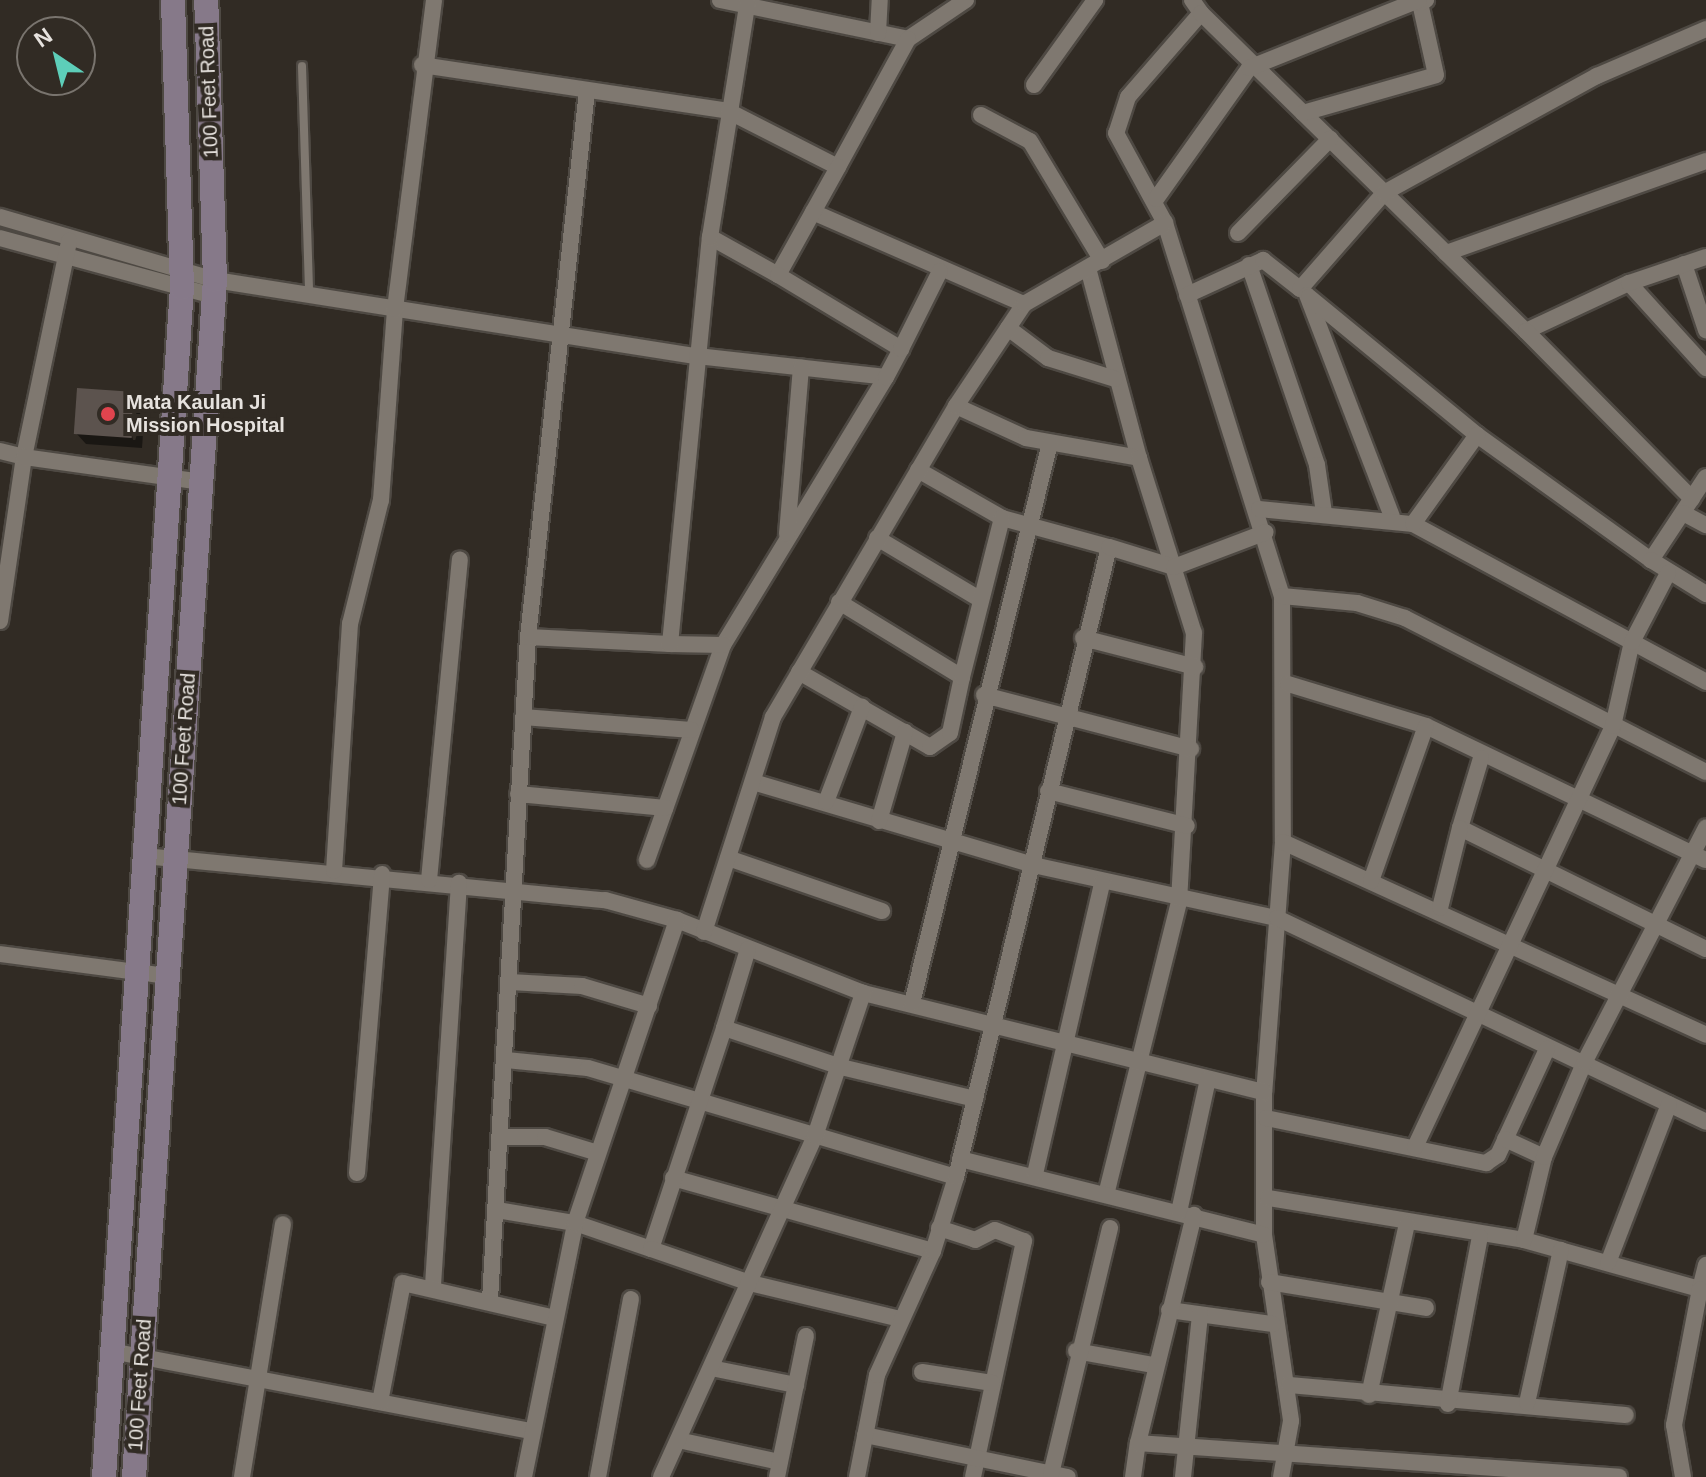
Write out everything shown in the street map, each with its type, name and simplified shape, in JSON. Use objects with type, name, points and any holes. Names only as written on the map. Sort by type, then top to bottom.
[{"type":"main road","name":"100 Feet Road","points":[[104,1477],[182,278],[173,0]]},
{"type":"main road","name":"100 Feet Road","points":[[134,1477],[214,288],[206,0]]},
{"type":"street","points":[[334,871],[350,624],[381,500],[395,309],[422,65],[434,0]]},
{"type":"street","points":[[720,0],[747,5],[771,4],[908,39]]},
{"type":"street","points":[[878,33],[880,0]]},
{"type":"street","points":[[778,275],[908,39],[966,0]]},
{"type":"street","points":[[1034,85],[1095,0]]},
{"type":"street","points":[[1156,199],[1249,68],[1422,1],[1436,75],[1303,113]]},
{"type":"street","points":[[670,644],[710,237],[747,5]]},
{"type":"street","points":[[1281,1477],[1289,1385],[1273,1324],[1264,1235],[1268,1198],[1264,1092],[1283,842],[1288,684],[1282,596],[1259,509],[1165,223],[1156,199],[1121,144],[1117,117],[1196,6],[1249,68],[1303,113],[1526,331],[1706,525]]},
{"type":"street","points":[[1304,293],[1384,193],[1597,76],[1706,29]]},
{"type":"street","points":[[422,65],[728,111],[838,167]]},
{"type":"street","points":[[490,1300],[528,637],[556,333],[587,90]]},
{"type":"street","points":[[981,115],[1030,141],[1095,264],[1115,379],[1194,633],[1187,826],[1179,902],[1107,1191]]},
{"type":"street","points":[[1238,233],[1330,139]]},
{"type":"street","points":[[1446,253],[1706,161]]},
{"type":"street","points":[[813,212],[940,271],[1024,304]]},
{"type":"street","points":[[0,217],[214,288],[309,295],[697,356],[886,377]]},
{"type":"street","points":[[704,932],[773,717],[956,406],[1024,304],[1165,223]]},
{"type":"street","points":[[710,237],[901,349]]},
{"type":"street","points":[[0,238],[64,261],[182,278]]},
{"type":"street","points":[[0,621],[24,457],[69,241]]},
{"type":"street","points":[[1526,331],[1629,283],[1706,257]]},
{"type":"street","points":[[1187,295],[1249,265],[1267,261],[1477,435],[1668,573],[1706,594]]},
{"type":"street","points":[[1684,264],[1706,330]]},
{"type":"street","points":[[1249,265],[1317,465],[1324,513]]},
{"type":"street","points":[[647,860],[723,645],[886,377],[940,271]]},
{"type":"street","points":[[1629,283],[1703,360]]},
{"type":"street","points":[[1304,293],[1392,516]]},
{"type":"street","points":[[1008,328],[1048,358],[1115,379]]},
{"type":"street","points":[[787,539],[801,368]]},
{"type":"street","points":[[956,406],[1050,443],[1139,458]]},
{"type":"street","points":[[1413,524],[1477,435]]},
{"type":"street","points":[[912,1003],[984,695],[1050,443]]},
{"type":"street","points":[[0,451],[201,482]]},
{"type":"street","points":[[918,470],[1002,518],[1174,567],[1266,532]]},
{"type":"street","points":[[1651,560],[1706,477]]},
{"type":"street","points":[[1259,509],[1392,516],[1413,524],[1706,682]]},
{"type":"street","points":[[799,672],[930,747],[944,742],[1002,518]]},
{"type":"street","points":[[877,538],[981,600]]},
{"type":"street","points":[[857,1477],[877,1375],[933,1251],[956,1177],[1033,865],[1064,714],[1109,547]]},
{"type":"street","points":[[429,880],[460,559]]},
{"type":"street","points":[[1415,1147],[1549,872],[1577,801],[1613,726],[1632,642],[1668,573]]},
{"type":"street","points":[[1282,596],[1357,603],[1405,618],[1706,772]]},
{"type":"street","points":[[839,602],[962,677]]},
{"type":"street","points":[[528,637],[723,645]]},
{"type":"street","points":[[1083,638],[1195,667]]},
{"type":"street","points":[[1288,684],[1426,726],[1481,758],[1700,857]]},
{"type":"street","points":[[984,695],[1191,749]]},
{"type":"street","points":[[826,802],[862,707]]},
{"type":"street","points":[[523,717],[692,730]]},
{"type":"street","points":[[1371,881],[1426,726]]},
{"type":"street","points":[[879,821],[905,732]]},
{"type":"street","points":[[1440,908],[1481,758]]},
{"type":"street","points":[[753,782],[951,843],[1102,883],[1179,902],[1277,918],[1547,1049],[1585,1061],[1706,1122]]},
{"type":"street","points":[[1048,791],[1187,826]]},
{"type":"street","points":[[518,794],[665,808]]},
{"type":"street","points":[[1460,828],[1706,949]]},
{"type":"street","points":[[1524,1240],[1544,1157],[1585,1061],[1656,926],[1700,857],[1706,828]]},
{"type":"street","points":[[1283,842],[1440,908],[1706,1035]]},
{"type":"street","points":[[144,856],[382,874],[512,888],[677,920],[863,993],[1264,1092]]},
{"type":"street","points":[[728,858],[882,911]]},
{"type":"street","points":[[357,1173],[382,874]]},
{"type":"street","points":[[433,1285],[459,883]]},
{"type":"street","points":[[1035,1174],[1102,883]]},
{"type":"street","points":[[524,1477],[575,1223],[677,920]]},
{"type":"street","points":[[651,1249],[748,949]]},
{"type":"street","points":[[0,954],[168,976]]},
{"type":"street","points":[[510,982],[582,986],[649,1006]]},
{"type":"street","points":[[661,1477],[815,1136],[841,1067],[863,993]]},
{"type":"street","points":[[724,1028],[841,1067],[975,1099]]},
{"type":"street","points":[[1266,1118],[1486,1163],[1505,1139],[1547,1049]]},
{"type":"street","points":[[506,1060],[563,1061],[956,1177]]},
{"type":"street","points":[[1133,1477],[1153,1365],[1169,1310],[1208,1079]]},
{"type":"street","points":[[1608,1263],[1669,1104]]},
{"type":"street","points":[[501,1137],[545,1137],[598,1153]]},
{"type":"street","points":[[1505,1139],[1544,1157]]},
{"type":"street","points":[[960,1159],[1107,1191],[1264,1235]]},
{"type":"street","points":[[673,1178],[780,1211],[933,1251]]},
{"type":"street","points":[[1268,1198],[1480,1237],[1524,1240],[1700,1289]]},
{"type":"street","points":[[497,1210],[575,1223],[750,1283],[900,1319]]},
{"type":"street","points":[[242,1477],[283,1224]]},
{"type":"street","points":[[1369,1395],[1407,1224]]},
{"type":"street","points":[[939,1228],[975,1240],[995,1230],[1024,1241],[973,1477]]},
{"type":"street","points":[[1051,1474],[1076,1351],[1110,1228]]},
{"type":"street","points":[[1448,1404],[1480,1237]]},
{"type":"street","points":[[1527,1403],[1561,1250]]},
{"type":"street","points":[[1683,1477],[1674,1425],[1700,1320],[1700,1289],[1706,1265]]},
{"type":"street","points":[[380,1402],[399,1289],[411,1281],[555,1318]]},
{"type":"street","points":[[1269,1282],[1389,1305],[1426,1308]]},
{"type":"street","points":[[598,1477],[631,1299]]},
{"type":"street","points":[[1169,1310],[1273,1324]]},
{"type":"street","points":[[1183,1477],[1200,1315]]},
{"type":"street","points":[[678,1440],[778,1469],[806,1336]]},
{"type":"street","points":[[111,1351],[532,1431]]},
{"type":"street","points":[[1076,1351],[1153,1365]]},
{"type":"street","points":[[711,1368],[796,1385]]},
{"type":"street","points":[[922,1372],[992,1383]]},
{"type":"street","points":[[1289,1385],[1448,1404],[1527,1403],[1626,1415]]},
{"type":"street","points":[[865,1435],[1068,1477]]},
{"type":"street","points":[[1138,1443],[1397,1471],[1532,1472],[1619,1477]]},
{"type":"lane","points":[[302,66],[309,295]]},
{"type":"building","points":[[77,388],[135,392],[132,438],[74,434]]},
{"type":"place","name":"Mata Kaulan Ji Mission Hospital","points":[[108,414]]}]
